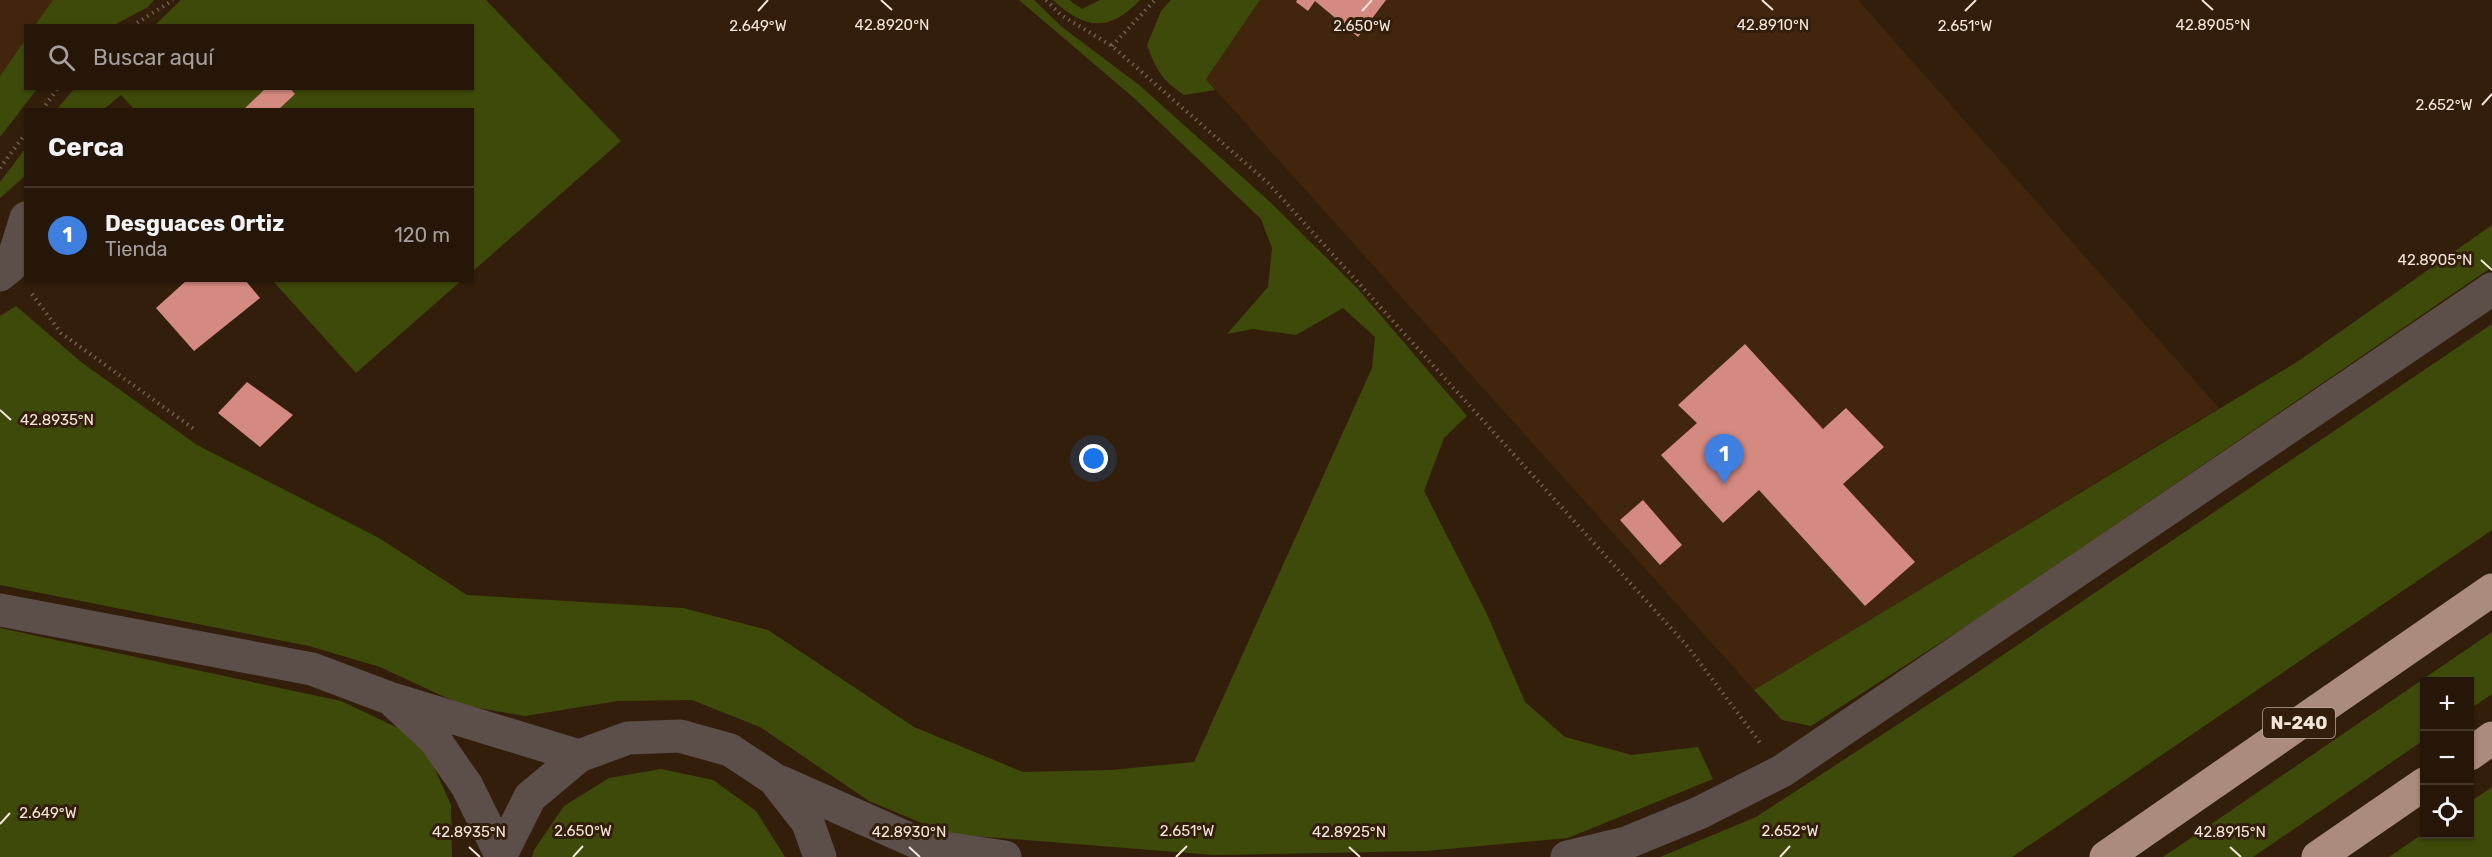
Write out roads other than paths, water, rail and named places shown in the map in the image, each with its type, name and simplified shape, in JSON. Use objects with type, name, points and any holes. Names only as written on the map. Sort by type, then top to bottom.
[{"type":"highway","name":"N-240","points":[[2106,857],[2492,590]]},
{"type":"highway","points":[[2474,751],[2492,738]]},
{"type":"highway","points":[[2318,857],[2423,785]]},
{"type":"street","points":[[6,270],[24,223]]},
{"type":"street","points":[[1567,857],[1626,843],[1699,813],[1782,771],[2492,289]]},
{"type":"street","points":[[0,610],[312,669],[389,698],[579,756]]},
{"type":"street","points":[[389,698],[435,740],[467,786],[500,855]]},
{"type":"street","points":[[500,855],[530,797],[579,756],[628,738],[680,736],[730,750],[774,779],[923,845],[1005,857]]},
{"type":"street","points":[[774,779],[808,823],[820,857]]},
{"type":"place","name":"Desguaces Ortiz","points":[[1724,484]]}]
